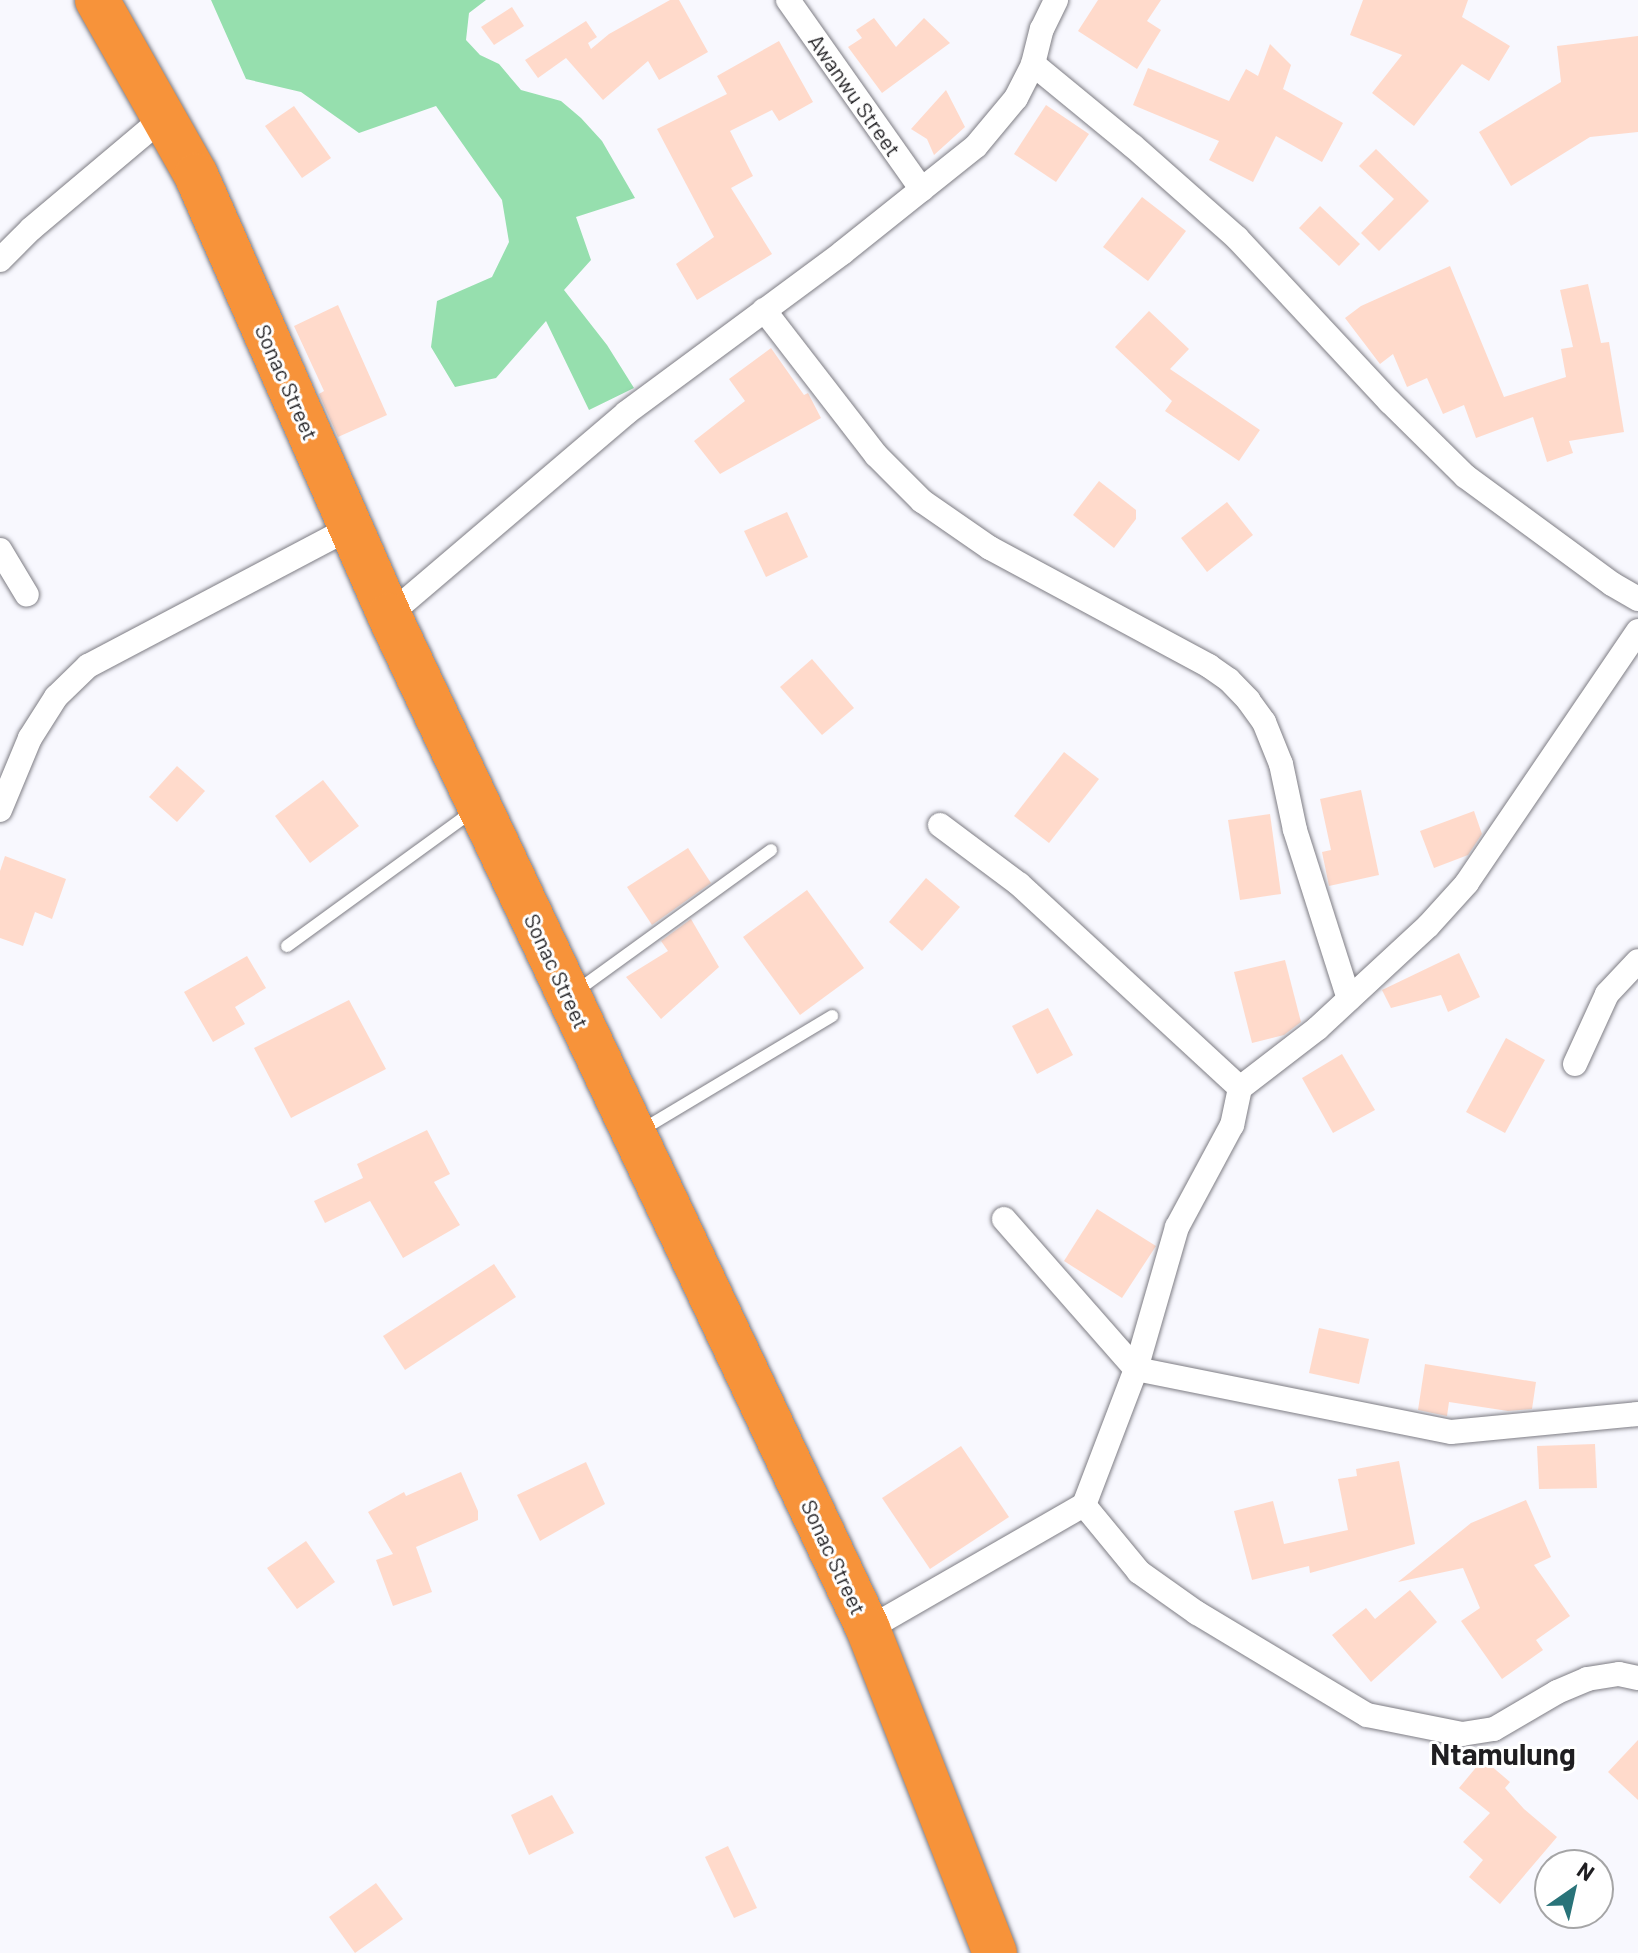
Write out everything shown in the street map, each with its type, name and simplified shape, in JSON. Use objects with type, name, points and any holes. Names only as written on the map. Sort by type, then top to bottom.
[{"type":"highway","name":"Sonac Street","points":[[97,0],[196,175],[389,615],[868,1629],[995,1953]]},
{"type":"street","name":"Awanwu Street","points":[[788,0],[922,190]]},
{"type":"street","points":[[389,615],[626,413],[976,146],[1016,98],[1033,64],[1042,29],[1054,1]]},
{"type":"street","points":[[1033,64],[1133,146],[1237,238],[1390,402],[1465,476],[1612,584],[1638,599]]},
{"type":"street","points":[[0,260],[31,229],[163,118]]},
{"type":"street","points":[[764,310],[876,455],[922,501],[990,548],[1209,666],[1229,680],[1248,700],[1264,722],[1281,764],[1295,830],[1349,999]]},
{"type":"street","points":[[0,810],[30,738],[56,697],[88,666],[350,528]]},
{"type":"street","points":[[0,550],[27,595]]},
{"type":"street","points":[[868,1629],[1084,1505],[1136,1369],[1177,1227],[1232,1125],[1240,1088],[1318,1028],[1428,926],[1467,883],[1638,631]]},
{"type":"street","points":[[940,825],[1019,884],[1240,1088]]},
{"type":"street","points":[[1575,1064],[1607,994],[1638,961]]},
{"type":"street","points":[[1004,1219],[1136,1369],[1451,1432],[1638,1414]]},
{"type":"street","points":[[1084,1505],[1139,1572],[1197,1613],[1367,1715],[1462,1734],[1494,1729],[1557,1692],[1587,1679],[1619,1674],[1638,1678]]},
{"type":"lane","points":[[287,946],[479,807]]},
{"type":"lane","points":[[569,997],[771,850]]},
{"type":"lane","points":[[634,1135],[832,1016]]},
{"type":"green space","points":[[211,0],[486,0],[469,13],[466,40],[480,55],[499,64],[521,90],[561,101],[581,118],[602,141],[635,198],[576,217],[591,260],[564,290],[607,345],[634,388],[589,410],[546,321],[496,378],[455,387],[431,347],[437,301],[492,277],[509,242],[502,200],[436,106],[359,133],[301,92],[246,79]]},
{"type":"building","points":[[670,0],[679,0],[708,52],[659,80],[648,61],[603,100],[566,58],[538,78],[525,60],[586,21],[597,37],[588,43],[591,49],[609,34]]},
{"type":"building","points":[[1098,0],[1161,0],[1147,21],[1161,30],[1137,69],[1078,31]]},
{"type":"building","points":[[1363,0],[1468,0],[1462,17],[1510,46],[1489,81],[1462,64],[1414,126],[1372,93],[1402,55],[1350,35]]},
{"type":"building","points":[[512,7],[524,26],[494,45],[481,27]]},
{"type":"building","points":[[874,18],[896,47],[924,18],[950,43],[882,93],[848,47],[862,38],[856,30]]},
{"type":"building","points":[[1638,36],[1638,132],[1590,137],[1511,186],[1479,132],[1561,82],[1557,46]]},
{"type":"building","points":[[779,41],[813,102],[779,121],[772,110],[730,131],[753,176],[731,188],[772,254],[697,300],[676,264],[714,237],[657,129],[727,94],[717,76]]},
{"type":"building","points":[[1270,44],[1291,65],[1283,89],[1343,123],[1322,162],[1276,136],[1253,182],[1209,160],[1219,141],[1133,105],[1148,68],[1229,101],[1246,69],[1258,76]]},
{"type":"building","points":[[946,90],[965,127],[934,155],[927,139],[911,129]]},
{"type":"building","points":[[1046,105],[1089,134],[1056,182],[1014,154]]},
{"type":"building","points":[[294,106],[331,158],[302,178],[265,126]]},
{"type":"building","points":[[1376,149],[1429,201],[1379,251],[1361,233],[1394,199],[1359,166]]},
{"type":"building","points":[[1142,197],[1186,231],[1148,281],[1103,247]]},
{"type":"building","points":[[1320,206],[1360,244],[1339,266],[1299,228]]},
{"type":"building","points":[[1450,266],[1504,397],[1566,377],[1561,349],[1573,347],[1560,290],[1588,284],[1601,343],[1609,342],[1624,432],[1569,441],[1573,453],[1547,462],[1533,417],[1476,438],[1464,405],[1443,414],[1427,378],[1407,387],[1393,354],[1380,364],[1345,318],[1361,306]]},
{"type":"building","points":[[338,305],[387,415],[338,437],[319,394],[324,391],[294,326]]},
{"type":"building","points":[[1149,311],[1189,349],[1170,369],[1260,430],[1239,461],[1165,411],[1172,401],[1115,347]]},
{"type":"building","points":[[771,348],[804,395],[808,393],[821,418],[720,474],[694,441],[745,401],[729,379]]},
{"type":"building","points":[[1099,481],[1136,510],[1136,519],[1114,548],[1073,515]]},
{"type":"building","points":[[1227,502],[1253,535],[1207,572],[1181,538]]},
{"type":"building","points":[[787,512],[808,557],[766,577],[744,531]]},
{"type":"building","points":[[812,659],[854,708],[822,735],[780,687]]},
{"type":"building","points":[[1064,752],[1099,779],[1049,843],[1014,816]]},
{"type":"building","points":[[177,766],[205,791],[177,822],[149,797]]},
{"type":"building","points":[[323,780],[359,826],[310,863],[275,816]]},
{"type":"building","points":[[1361,790],[1379,875],[1329,886],[1322,852],[1331,850],[1320,799]]},
{"type":"building","points":[[1474,811],[1482,834],[1468,855],[1434,868],[1420,831]]},
{"type":"building","points":[[1270,814],[1281,894],[1240,900],[1228,820]]},
{"type":"building","points":[[688,848],[711,883],[652,925],[627,887]]},
{"type":"building","points":[[5,856],[66,879],[52,919],[35,912],[23,946],[0,938],[0,871]]},
{"type":"building","points":[[926,878],[960,907],[922,951],[889,922]]},
{"type":"building","points":[[807,890],[864,968],[800,1015],[743,937]]},
{"type":"building","points":[[691,919],[719,967],[661,1019],[626,977],[668,951],[661,941]]},
{"type":"building","points":[[1459,953],[1480,997],[1448,1012],[1441,995],[1391,1008],[1382,990]]},
{"type":"building","points":[[247,956],[266,988],[235,1007],[245,1024],[213,1042],[184,992]]},
{"type":"building","points":[[1285,960],[1301,1022],[1284,1035],[1252,1043],[1234,972]]},
{"type":"building","points":[[349,1000],[386,1069],[291,1118],[254,1048]]},
{"type":"building","points":[[1048,1008],[1073,1055],[1037,1074],[1012,1026]]},
{"type":"building","points":[[1506,1038],[1545,1060],[1505,1133],[1466,1112]]},
{"type":"building","points":[[1342,1054],[1375,1110],[1333,1133],[1302,1078]]},
{"type":"building","points":[[427,1130],[450,1174],[434,1182],[460,1225],[403,1258],[370,1201],[325,1223],[314,1201],[363,1178],[357,1164]]},
{"type":"building","points":[[1097,1209],[1156,1246],[1122,1298],[1064,1261]]},
{"type":"building","points":[[494,1264],[516,1297],[405,1370],[383,1336]]},
{"type":"building","points":[[1319,1328],[1369,1339],[1359,1384],[1309,1373]]},
{"type":"building","points":[[1425,1364],[1536,1382],[1532,1409],[1508,1411],[1449,1402],[1447,1416],[1418,1410]]},
{"type":"building","points":[[1595,1444],[1597,1488],[1539,1489],[1537,1446]]},
{"type":"building","points":[[961,1446],[1009,1517],[930,1569],[882,1498]]},
{"type":"building","points":[[1399,1461],[1415,1544],[1310,1573],[1309,1566],[1252,1580],[1234,1511],[1273,1501],[1284,1544],[1348,1530],[1338,1479],[1357,1476],[1356,1469]]},
{"type":"building","points":[[586,1462],[605,1504],[540,1541],[517,1495]]},
{"type":"building","points":[[461,1472],[478,1511],[478,1520],[416,1547],[432,1592],[393,1606],[376,1560],[393,1554],[368,1512],[404,1492],[406,1496]]},
{"type":"building","points":[[1526,1500],[1551,1557],[1534,1565],[1570,1616],[1536,1640],[1543,1650],[1502,1679],[1461,1621],[1480,1608],[1463,1568],[1398,1582],[1471,1523]]},
{"type":"building","points":[[306,1541],[335,1582],[297,1609],[267,1568]]},
{"type":"building","points":[[1410,1590],[1437,1622],[1371,1682],[1332,1635],[1366,1608],[1375,1619]]},
{"type":"building","points":[[1638,1740],[1638,1800],[1608,1772]]},
{"type":"building","points":[[1483,1759],[1510,1782],[1505,1788],[1524,1809],[1557,1837],[1547,1849],[1534,1849],[1534,1864],[1500,1904],[1469,1877],[1483,1860],[1463,1842],[1490,1813],[1459,1788]]},
{"type":"building","points":[[552,1795],[574,1833],[529,1855],[511,1815]]},
{"type":"building","points":[[728,1846],[757,1908],[734,1918],[705,1857]]},
{"type":"building","points":[[376,1883],[403,1919],[355,1953],[329,1917]]},
{"type":"district","name":"Ntamulung","points":[[1503,1753]]}]
